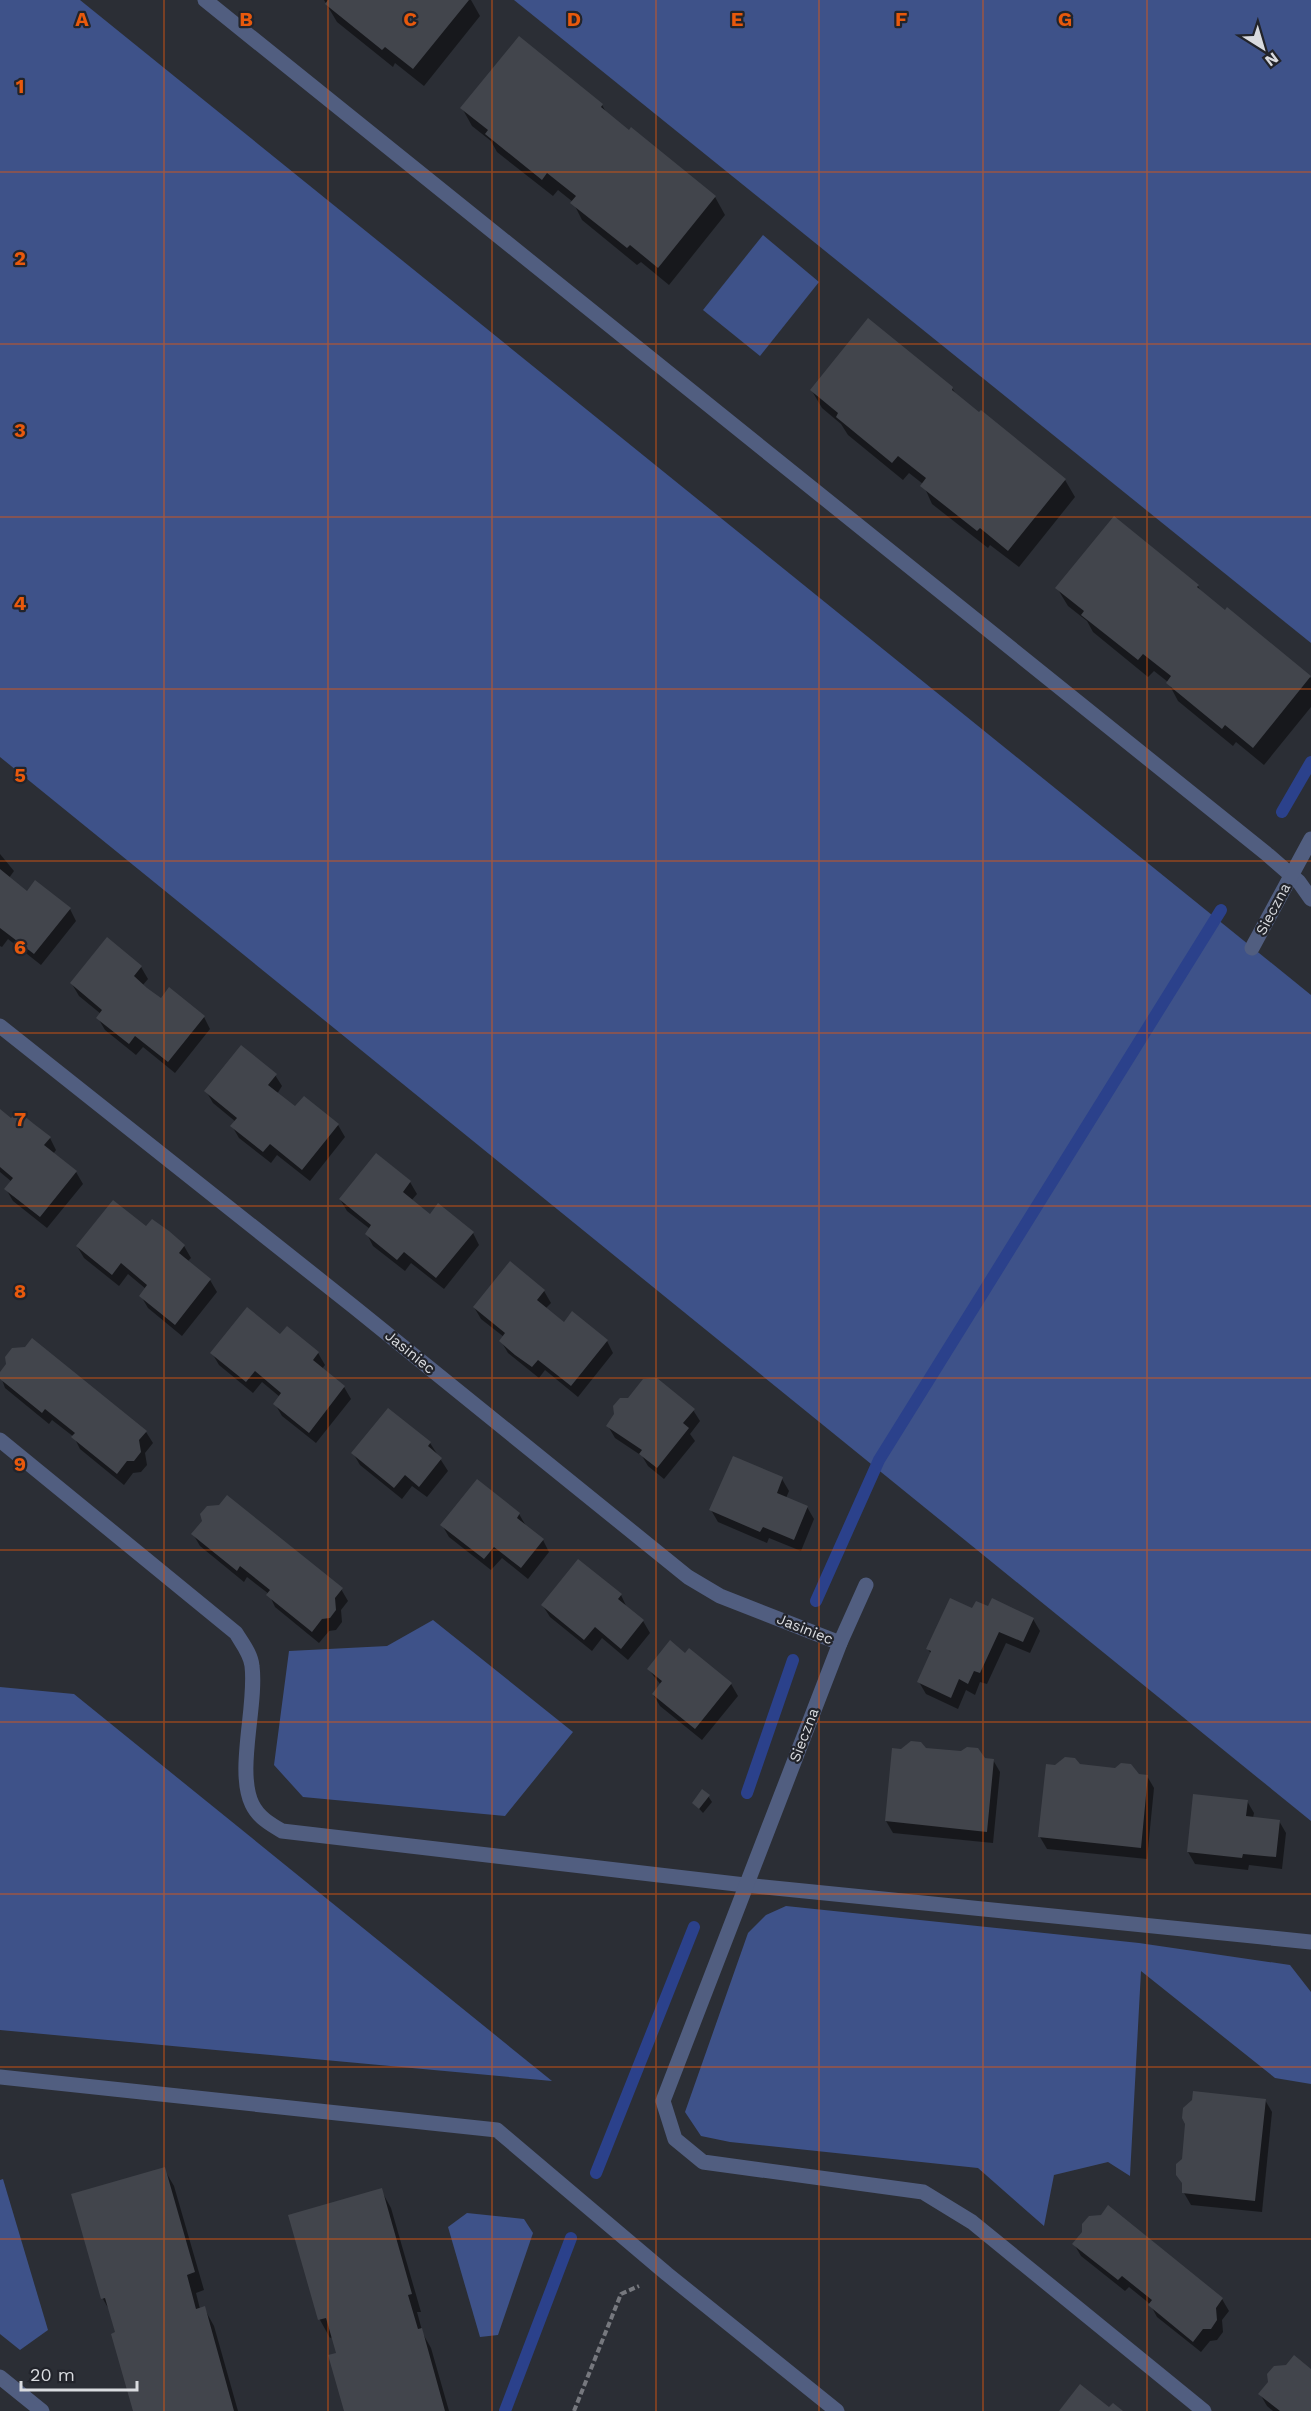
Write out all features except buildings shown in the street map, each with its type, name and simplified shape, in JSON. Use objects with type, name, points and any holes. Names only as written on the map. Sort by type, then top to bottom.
[{"type":"street","points":[[206,0],[1292,875],[1311,899]]},
{"type":"street","name":"Sieczna","points":[[1252,948],[1311,839]]},
{"type":"street","name":"Jasiniec","points":[[0,1026],[345,1299],[687,1577],[720,1596],[840,1643]]},
{"type":"street","points":[[0,1440],[236,1633],[252,1665],[253,1702],[246,1784],[252,1804],[264,1820],[282,1831],[745,1886],[1311,1942]]},
{"type":"street","name":"Sieczna","points":[[866,1585],[840,1643],[663,2101],[675,2139],[703,2162],[923,2192],[972,2222],[1204,2411]]},
{"type":"street","points":[[0,2078],[497,2130],[667,2274],[837,2411]]},
{"type":"street","points":[[0,2377],[42,2411]]},
{"type":"path","points":[[574,2411],[621,2294],[667,2274]]},
{"type":"shaded area","points":[[0,0],[80,0],[1311,995],[1311,1821],[0,757]]},
{"type":"shaded area","points":[[514,0],[1311,0],[1311,643]]},
{"type":"shaded area","points":[[763,235],[819,282],[760,356],[703,310]]},
{"type":"shaded area","points":[[433,1620],[573,1732],[505,1816],[303,1797],[274,1765],[289,1651],[387,1646]]},
{"type":"shaded area","points":[[0,1687],[74,1694],[552,2081],[0,2030]]},
{"type":"shaded area","points":[[786,1906],[1139,1943],[1290,1965],[1311,1992],[1311,2084],[1275,2078],[1141,1971],[1130,2176],[1108,2162],[1054,2175],[1044,2226],[978,2168],[730,2142],[701,2136],[685,2112],[748,1933],[766,1915]]},
{"type":"shaded area","points":[[3,2179],[48,2330],[20,2350],[0,2334],[0,2180]]},
{"type":"shaded area","points":[[467,2213],[524,2219],[533,2233],[498,2335],[480,2337],[448,2227]]},
{"type":"waterway","points":[[1282,812],[1311,762]]},
{"type":"waterway","points":[[816,1601],[879,1460],[1221,910]]},
{"type":"waterway","points":[[747,1793],[793,1660]]},
{"type":"waterway","points":[[596,2173],[694,1927]]},
{"type":"waterway","points":[[505,2411],[571,2238]]}]
